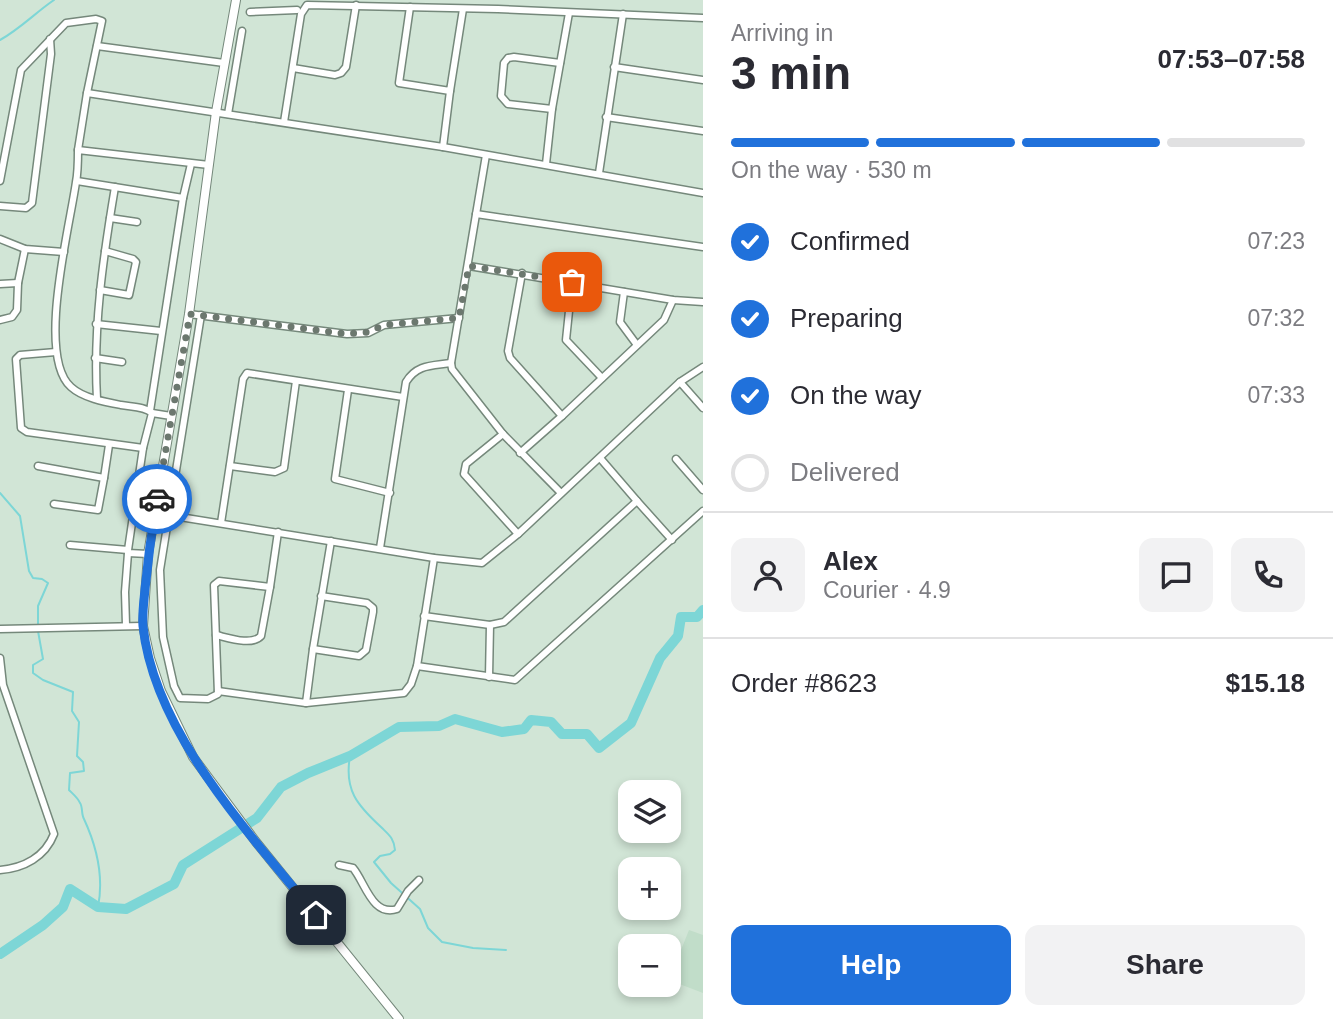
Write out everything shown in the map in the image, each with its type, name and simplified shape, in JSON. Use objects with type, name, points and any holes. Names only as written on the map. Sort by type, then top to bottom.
[{"type":"street","points":[[234,1],[216,112],[190,314],[148,554],[143,626],[150,658],[176,727],[193,757],[256,842],[399,1019]]},
{"type":"street","points":[[284,122],[304,7],[311,4],[703,18]]},
{"type":"street","points":[[293,68],[335,75],[341,73],[346,67],[356,5]]},
{"type":"street","points":[[410,7],[399,83],[450,91]]},
{"type":"street","points":[[443,147],[463,9]]},
{"type":"street","points":[[250,12],[297,10]]},
{"type":"street","points":[[546,164],[552,109],[569,13]]},
{"type":"street","points":[[599,173],[623,14]]},
{"type":"street","points":[[0,181],[21,70],[65,23],[96,19],[102,21],[78,150],[76,181],[55,318],[56,352],[67,383],[82,395],[171,416]]},
{"type":"street","points":[[228,114],[242,31]]},
{"type":"street","points":[[0,205],[26,208],[32,203],[51,54],[50,39]]},
{"type":"street","points":[[97,46],[224,63]]},
{"type":"street","points":[[552,109],[508,104],[504,101],[501,96],[504,63],[508,58],[514,57],[560,63]]},
{"type":"street","points":[[614,67],[703,80]]},
{"type":"street","points":[[87,93],[443,147],[703,193]]},
{"type":"street","points":[[606,117],[703,131]]},
{"type":"street","points":[[78,150],[209,165]]},
{"type":"street","points":[[486,155],[451,363],[455,374],[503,434],[561,494]]},
{"type":"street","points":[[126,625],[128,552],[161,331],[191,164]]},
{"type":"street","points":[[76,181],[183,198]]},
{"type":"street","points":[[97,399],[94,358],[96,324],[115,187]]},
{"type":"street","points":[[476,214],[703,247]]},
{"type":"street","points":[[110,218],[137,222]]},
{"type":"street","points":[[0,239],[25,249],[64,252]]},
{"type":"street","points":[[0,320],[8,319],[17,310],[18,283],[25,249]]},
{"type":"street","points":[[100,289],[130,294],[136,262],[134,259],[105,251]]},
{"type":"street","points":[[469,266],[673,300],[703,302]]},
{"type":"street","points":[[522,273],[508,352],[510,358],[562,416]]},
{"type":"street","points":[[572,282],[566,340],[602,378]]},
{"type":"street","points":[[0,284],[18,283]]},
{"type":"street","points":[[624,292],[620,322],[637,345]]},
{"type":"street","points":[[520,453],[664,320],[673,300]]},
{"type":"street","points":[[190,314],[347,334],[368,332],[384,325],[459,318]]},
{"type":"street","points":[[201,315],[160,570],[163,637],[174,687],[180,698],[208,699],[216,696],[218,691],[216,582],[270,587]]},
{"type":"street","points":[[96,324],[161,331]]},
{"type":"street","points":[[56,352],[20,355],[16,359],[21,428],[27,432],[143,448]]},
{"type":"street","points":[[94,358],[122,362]]},
{"type":"street","points":[[380,548],[407,382],[413,372],[451,363]]},
{"type":"street","points":[[155,513],[434,558],[482,563],[518,534],[680,382],[703,367]]},
{"type":"street","points":[[221,523],[245,374],[251,372],[403,397]]},
{"type":"street","points":[[230,466],[275,472],[284,468],[296,381]]},
{"type":"street","points":[[680,382],[703,408]]},
{"type":"street","points":[[348,390],[335,479],[390,493]]},
{"type":"street","points":[[503,434],[466,464],[464,474],[518,534]]},
{"type":"street","points":[[54,504],[97,510],[110,444]]},
{"type":"street","points":[[600,458],[672,540]]},
{"type":"street","points":[[676,459],[703,490]]},
{"type":"street","points":[[38,466],[104,478]]},
{"type":"street","points":[[424,616],[490,625],[504,622],[637,501]]},
{"type":"street","points":[[417,666],[518,679],[703,511]]},
{"type":"street","points":[[216,635],[259,640],[278,532]]},
{"type":"street","points":[[306,703],[331,541]]},
{"type":"street","points":[[70,545],[148,554]]},
{"type":"street","points":[[218,691],[306,703],[404,692],[411,684],[417,666],[434,558]]},
{"type":"street","points":[[313,649],[359,656],[363,654],[373,612],[373,608],[367,603],[321,596]]},
{"type":"street","points":[[489,677],[490,625]]},
{"type":"street","points":[[0,629],[143,626]]},
{"type":"street","points":[[0,658],[3,685],[54,834],[41,855],[16,869],[0,870]]},
{"type":"street","points":[[339,865],[353,868],[379,908],[390,911],[397,909],[408,891],[419,880]]},
{"type":"shaded area","points":[[689,930],[703,935],[703,993],[681,985],[681,950]]},
{"type":"waterway","points":[[0,40],[54,0]]},
{"type":"waterway","points":[[0,493],[20,516],[29,571],[33,578],[48,583],[38,606],[38,626]]},
{"type":"waterway","points":[[0,954],[43,925],[63,907],[70,889],[98,907],[126,909],[174,884],[183,865],[257,818],[281,787],[350,756],[399,727],[439,726],[455,719],[502,732],[524,729],[531,720],[551,722],[562,734],[587,734],[599,748],[631,723],[660,658],[678,636],[681,617],[697,617],[703,610]]},
{"type":"waterway","points":[[38,631],[43,659],[33,665],[33,673],[73,692],[72,711],[79,722],[77,756],[83,762],[84,771],[70,773],[69,790],[81,805],[95,850],[100,884],[98,907]]},
{"type":"waterway","points":[[350,756],[349,778],[354,796],[391,837],[395,850],[380,856],[374,862],[391,883],[420,909],[428,928],[442,942],[473,948],[506,950]]},
{"type":"way so far","points":[[157,499],[190,314],[347,334],[368,332],[384,325],[459,318],[469,266],[572,282]]},
{"type":"route","points":[[157,499],[148,554],[143,626],[161,691],[176,727],[214,788],[316,915]]}]
